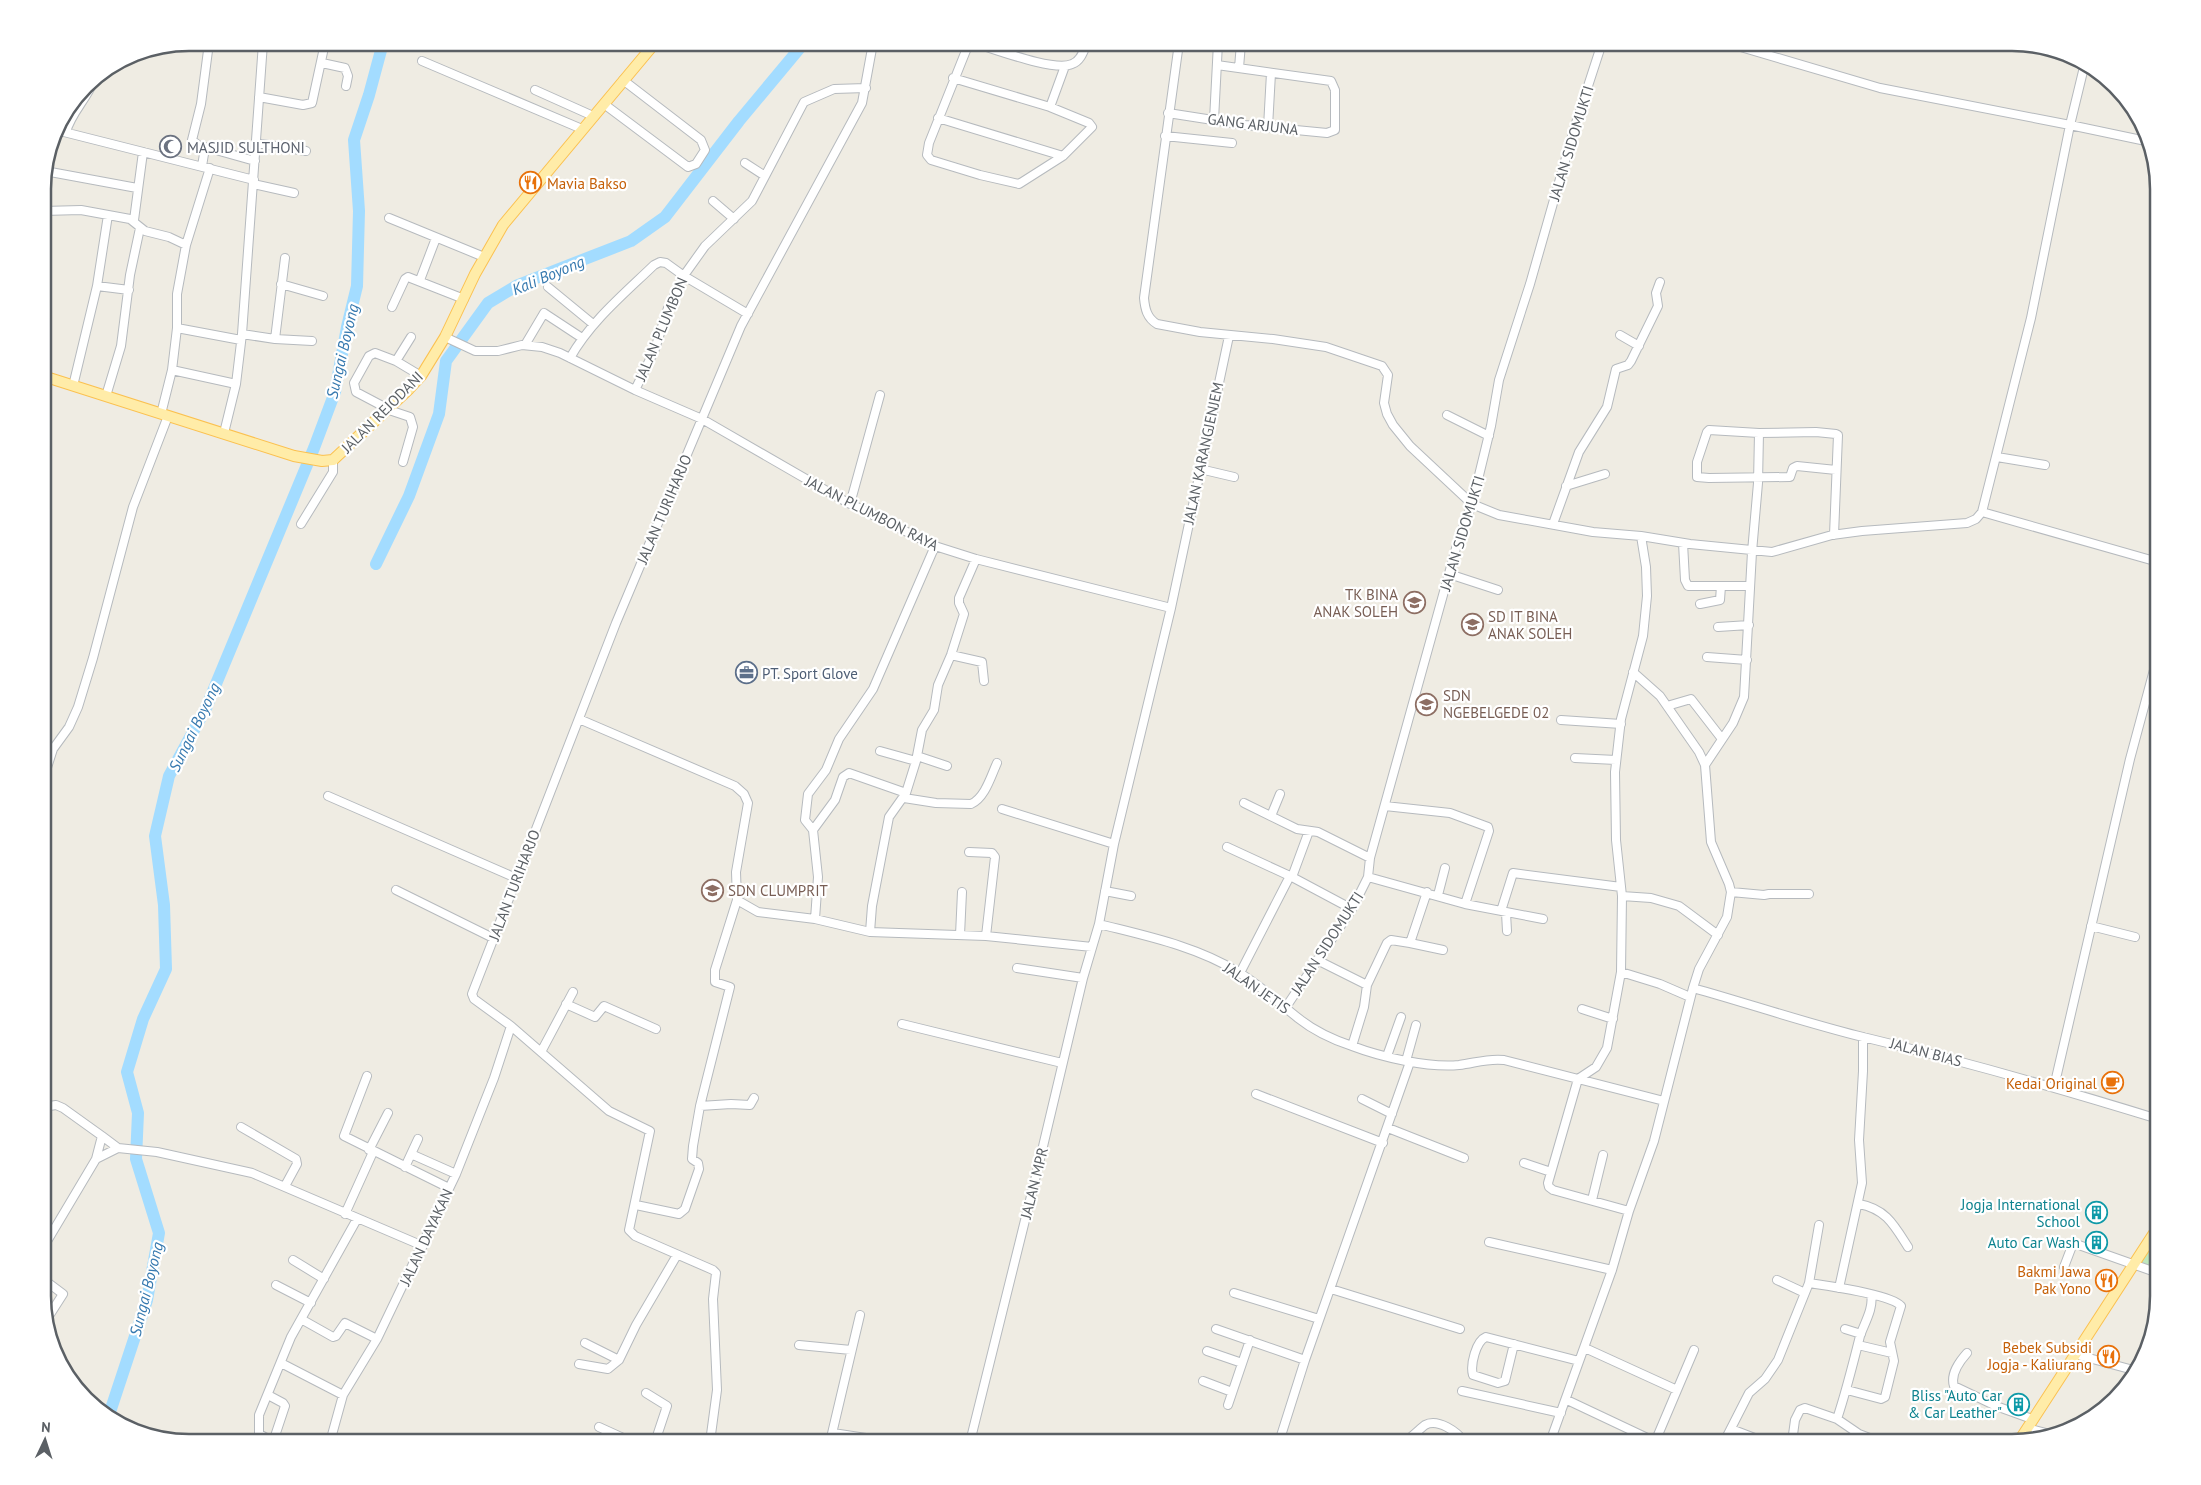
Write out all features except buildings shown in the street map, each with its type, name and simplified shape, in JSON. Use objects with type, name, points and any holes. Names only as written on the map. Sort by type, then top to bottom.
[{"type":"main road","name":"JALAN REJODANI","points":[[328,460],[388,409],[421,376],[447,338],[484,257],[503,226],[647,51]]},
{"type":"main road","points":[[52,379],[294,456],[328,460]]},
{"type":"main road","points":[[2024,1433],[2150,1239]]},
{"type":"street","points":[[208,51],[201,104],[192,140],[194,143],[205,148],[255,161]]},
{"type":"street","points":[[224,433],[236,384],[242,337],[262,51]]},
{"type":"street","points":[[259,97],[303,105],[312,103],[324,51]]},
{"type":"street","name":"JALAN TURIHARJO","points":[[511,1026],[474,999],[474,990],[493,938],[616,623],[748,314],[862,103],[872,51]]},
{"type":"street","points":[[953,78],[1050,107],[1092,126],[1063,156],[1025,181],[1015,184],[934,161],[927,155],[927,148],[953,78],[965,51]]},
{"type":"street","points":[[1003,51],[1045,64],[1065,66],[1079,60],[1083,51]]},
{"type":"street","points":[[1178,51],[1144,298],[1151,321],[1157,324],[1229,336],[1273,339],[1326,347],[1382,366],[1388,375],[1384,403],[1393,425],[1410,446],[1472,504],[1499,515],[1593,532],[1641,536],[1752,552],[1783,551],[1834,535],[1862,531],[1967,523],[1976,519],[1982,512],[2033,308],[2070,125],[2083,72]]},
{"type":"street","points":[[1214,120],[1217,51]]},
{"type":"street","points":[[1239,68],[1240,51]]},
{"type":"street","name":"JALAN SIDOMUKTI","points":[[1286,1007],[1352,909],[1368,876],[1370,858],[1458,541],[1472,504],[1489,436],[1499,380],[1530,284],[1599,51]]},
{"type":"street","points":[[1757,51],[1880,88],[2140,140]]},
{"type":"street","points":[[422,61],[582,129]]},
{"type":"street","points":[[322,63],[345,68],[348,76],[346,86]]},
{"type":"street","points":[[1216,65],[1271,73],[1268,127]]},
{"type":"street","points":[[1050,107],[1065,66]]},
{"type":"street","name":"GANG ARJUNA","points":[[1168,113],[1268,127],[1333,132],[1335,127],[1335,90],[1331,81],[1271,73]]},
{"type":"street","points":[[604,104],[688,167],[696,164],[704,150],[701,140],[623,80]]},
{"type":"street","name":"JALAN PLUMBON","points":[[635,390],[656,349],[668,308],[684,276],[705,246],[752,201],[804,102],[834,89],[866,88]]},
{"type":"street","points":[[535,90],[593,116]]},
{"type":"street","points":[[85,100],[68,125],[66,132],[210,168],[294,193]]},
{"type":"street","points":[[938,118],[1063,156]]},
{"type":"street","points":[[1165,136],[1232,143]]},
{"type":"street","points":[[256,144],[306,151]]},
{"type":"street","points":[[202,166],[205,148]]},
{"type":"street","points":[[143,152],[134,220],[140,228],[169,237],[186,245]]},
{"type":"street","points":[[744,163],[765,176]]},
{"type":"street","points":[[52,752],[73,720],[94,658],[133,507],[164,415],[172,370],[177,328],[178,294],[186,245],[210,168]]},
{"type":"street","points":[[52,172],[137,188]]},
{"type":"street","points":[[713,201],[734,219]]},
{"type":"street","points":[[52,212],[81,210],[134,220]]},
{"type":"street","points":[[73,386],[97,286],[108,215]]},
{"type":"street","points":[[389,218],[484,257]]},
{"type":"street","points":[[106,396],[121,346],[136,242],[140,228]]},
{"type":"street","points":[[420,280],[436,238]]},
{"type":"street","points":[[275,339],[285,258]]},
{"type":"street","points":[[570,358],[593,324],[658,263],[666,263],[684,276],[748,314]]},
{"type":"street","points":[[392,308],[405,279],[410,277],[464,299]]},
{"type":"street","points":[[1552,524],[1579,452],[1607,407],[1616,369],[1628,365],[1658,306],[1656,294],[1660,282]]},
{"type":"street","points":[[281,284],[323,296]]},
{"type":"street","points":[[97,286],[129,290]]},
{"type":"street","points":[[548,287],[593,324]]},
{"type":"street","points":[[447,338],[475,351],[498,351],[525,345],[544,313],[582,338]]},
{"type":"street","points":[[177,328],[242,337],[312,341]]},
{"type":"street","points":[[1620,335],[1639,346]]},
{"type":"street","name":"JALAN KARANGJENJEM","points":[[1099,924],[1114,844],[1171,608],[1229,336]]},
{"type":"street","points":[[396,361],[411,337]]},
{"type":"street","name":"JALAN PLUMBON RAYA","points":[[525,345],[542,347],[570,358],[635,390],[702,419],[850,504],[935,546],[976,559],[1171,608]]},
{"type":"street","points":[[403,462],[413,427],[413,420],[356,392],[354,383],[371,353],[396,361],[421,376]]},
{"type":"street","points":[[172,370],[236,384]]},
{"type":"street","points":[[850,504],[880,395]]},
{"type":"street","points":[[1448,415],[1489,436]]},
{"type":"street","points":[[1834,535],[1836,470],[1836,434],[1709,430],[1696,468],[1696,474],[1701,478],[1790,477],[1795,466],[1836,470]]},
{"type":"street","points":[[1706,765],[1733,723],[1744,697],[1758,477],[1758,433]]},
{"type":"street","points":[[1997,457],[2046,465]]},
{"type":"street","points":[[301,524],[333,472],[328,460]]},
{"type":"street","points":[[1200,468],[1234,477]]},
{"type":"street","points":[[1566,486],[1605,474]]},
{"type":"street","points":[[1982,512],[2150,560]]},
{"type":"street","points":[[1629,1211],[1549,1188],[1551,1172],[1578,1079],[1596,1066],[1603,1057],[1613,1019],[1621,972],[1622,896],[1614,813],[1616,760],[1621,724],[1633,672],[1644,636],[1647,596],[1646,567],[1641,536]]},
{"type":"street","points":[[1683,543],[1685,580],[1688,586],[1750,586]]},
{"type":"street","points":[[815,919],[818,877],[813,830],[805,820],[808,794],[826,770],[839,739],[873,689],[935,546]]},
{"type":"street","points":[[870,932],[872,906],[889,817],[905,795],[922,730],[934,710],[938,685],[951,655],[964,614],[959,598],[976,559]]},
{"type":"street","points":[[1449,574],[1498,590]]},
{"type":"street","points":[[1700,604],[1720,600],[1721,586]]},
{"type":"street","points":[[1718,626],[1749,625]]},
{"type":"street","points":[[951,655],[982,662],[984,681]]},
{"type":"street","points":[[1707,657],[1747,660]]},
{"type":"street","points":[[1553,1434],[1567,1400],[1612,1270],[1629,1211],[1654,1141],[1690,997],[1700,969],[1727,917],[1731,892],[1721,862],[1711,842],[1706,765],[1660,696],[1633,672]]},
{"type":"street","points":[[2054,1087],[2130,759],[2150,685]]},
{"type":"street","points":[[1667,706],[1691,699],[1722,739]]},
{"type":"street","points":[[579,719],[741,790],[748,804],[736,872],[737,900],[715,970],[715,982],[730,987],[700,1106],[691,1156],[698,1164],[699,1169],[685,1209],[679,1214],[636,1205]]},
{"type":"street","points":[[1561,720],[1621,724]]},
{"type":"street","points":[[880,751],[948,766]]},
{"type":"street","points":[[1575,758],[1616,760]]},
{"type":"street","points":[[813,830],[828,811],[846,774],[905,795],[936,803],[971,804],[975,803],[984,791],[996,763]]},
{"type":"street","points":[[1271,816],[1280,794]]},
{"type":"street","points":[[328,796],[516,878]]},
{"type":"street","points":[[1244,803],[1297,829],[1318,832],[1370,858]]},
{"type":"street","points":[[1385,806],[1450,813],[1488,827],[1489,831],[1465,904]]},
{"type":"street","points":[[1002,809],[1114,844]]},
{"type":"street","points":[[1240,972],[1291,876],[1309,831]]},
{"type":"street","points":[[1228,848],[1291,876],[1352,909]]},
{"type":"street","points":[[969,852],[992,854],[995,857],[986,936]]},
{"type":"street","points":[[1438,895],[1445,868]]},
{"type":"street","points":[[1507,931],[1504,912],[1513,873],[1621,887]]},
{"type":"street","points":[[1368,876],[1465,904],[1542,919]]},
{"type":"street","points":[[396,890],[493,938]]},
{"type":"street","points":[[1105,891],[1131,896]]},
{"type":"street","points":[[960,935],[962,892]]},
{"type":"street","points":[[1410,943],[1427,892]]},
{"type":"street","points":[[1731,892],[1764,895],[1809,894]]},
{"type":"street","points":[[1622,896],[1651,898],[1679,906],[1718,935]]},
{"type":"street","points":[[737,900],[758,912],[815,919],[870,932],[986,936],[1092,947]]},
{"type":"street","points":[[2092,923],[2135,935]]},
{"type":"street","name":"JALAN JETIS","points":[[1099,924],[1182,946],[1213,958],[1240,972],[1304,1022],[1352,1046],[1408,1061],[1458,1065],[1492,1058],[1578,1079]]},
{"type":"street","name":"JALAN MPR","points":[[972,1434],[1083,978],[1099,924]]},
{"type":"street","points":[[1352,1046],[1364,1007],[1367,985],[1388,941],[1410,943],[1443,950]]},
{"type":"street","points":[[1317,960],[1367,985]]},
{"type":"street","points":[[1017,968],[1083,978]]},
{"type":"street","points":[[1621,972],[1654,982],[1690,997]]},
{"type":"street","name":"JALAN BIAS","points":[[1693,988],[1863,1037],[2054,1087],[2150,1117]]},
{"type":"street","points":[[541,1052],[573,992]]},
{"type":"street","points":[[566,1004],[595,1017],[604,1006],[656,1029]]},
{"type":"street","points":[[1582,1008],[1613,1019]]},
{"type":"street","points":[[1387,1056],[1401,1017]]},
{"type":"street","points":[[902,1024],[1062,1064]]},
{"type":"street","points":[[1281,1434],[1305,1360],[1388,1128],[1408,1061],[1416,1025]]},
{"type":"street","points":[[511,1026],[609,1111],[650,1131],[636,1205],[629,1230],[716,1273],[713,1299],[716,1390],[711,1434]]},
{"type":"street","name":"JALAN DAYAKAN","points":[[332,1434],[344,1395],[378,1339],[456,1174],[494,1078],[511,1026]]},
{"type":"street","points":[[1839,1288],[1859,1204],[1862,1183],[1859,1149],[1863,1037]]},
{"type":"street","points":[[367,1076],[344,1135],[371,1151],[449,1188]]},
{"type":"street","points":[[1578,1079],[1664,1101]]},
{"type":"street","points":[[1256,1094],[1383,1143]]},
{"type":"street","points":[[700,1106],[731,1104],[747,1106],[750,1105],[754,1098]]},
{"type":"street","points":[[1362,1100],[1392,1114]]},
{"type":"street","points":[[52,1106],[63,1108],[122,1149]]},
{"type":"street","points":[[345,1214],[388,1113]]},
{"type":"street","points":[[241,1127],[296,1159],[297,1164],[284,1186]]},
{"type":"street","points":[[1388,1128],[1464,1158]]},
{"type":"street","points":[[52,1231],[96,1159],[102,1136]]},
{"type":"street","points":[[406,1166],[418,1138]]},
{"type":"street","points":[[96,1159],[122,1149],[157,1152],[236,1168],[284,1186],[345,1214],[423,1246]]},
{"type":"street","points":[[411,1154],[456,1174]]},
{"type":"street","points":[[1592,1200],[1603,1155]]},
{"type":"street","points":[[1524,1163],[1551,1172]]},
{"type":"street","points":[[1859,1204],[1872,1206],[1880,1210],[1895,1227],[1908,1247]]},
{"type":"street","points":[[260,1434],[259,1415],[281,1363],[302,1319],[357,1219]]},
{"type":"street","points":[[1728,1434],[1748,1393],[1765,1379],[1778,1360],[1809,1283],[1819,1225]]},
{"type":"street","points":[[1489,1242],[1612,1270]]},
{"type":"street","points":[[2064,1267],[2072,1246],[2076,1244],[2150,1270]]},
{"type":"street","points":[[579,1364],[608,1369],[619,1360],[636,1325],[677,1255]]},
{"type":"street","points":[[293,1260],[324,1279]]},
{"type":"street","points":[[1777,1280],[1805,1293]]},
{"type":"street","points":[[1809,1283],[1871,1295],[1891,1300],[1901,1306],[1890,1342],[1894,1361],[1884,1398],[1880,1399],[1847,1390]]},
{"type":"street","points":[[276,1285],[311,1303]]},
{"type":"street","points":[[52,1286],[63,1294],[53,1310]]},
{"type":"street","points":[[1331,1288],[1460,1329]]},
{"type":"street","points":[[1234,1293],[1320,1319]]},
{"type":"street","points":[[1836,1420],[1847,1390],[1861,1334],[1872,1301],[1871,1295]]},
{"type":"street","points":[[839,1434],[832,1433],[860,1315]]},
{"type":"street","points":[[302,1319],[333,1337],[336,1336],[345,1323],[378,1339]]},
{"type":"street","points":[[1216,1329],[1305,1360]]},
{"type":"street","points":[[1845,1329],[1861,1334]]},
{"type":"street","points":[[1514,1344],[1505,1381],[1498,1383],[1474,1375],[1472,1367],[1478,1343],[1486,1337],[1514,1344],[1579,1361]]},
{"type":"street","points":[[1228,1405],[1250,1340]]},
{"type":"street","points":[[585,1342],[619,1360]]},
{"type":"street","points":[[799,1345],[851,1350]]},
{"type":"street","points":[[1858,1345],[1892,1353]]},
{"type":"street","points":[[1585,1348],[1677,1390]]},
{"type":"street","points":[[1659,1434],[1694,1350]]},
{"type":"street","points":[[1207,1351],[1242,1363]]},
{"type":"street","points":[[1967,1353],[1959,1362],[1955,1372],[1954,1386],[2042,1430]]},
{"type":"street","points":[[2074,1354],[2128,1369]]},
{"type":"street","points":[[281,1363],[344,1395]]},
{"type":"street","points":[[1203,1381],[1232,1392]]},
{"type":"street","points":[[1462,1392],[1561,1413]]},
{"type":"street","points":[[646,1393],[667,1406],[658,1434]]},
{"type":"street","points":[[268,1395],[285,1406],[276,1434]]},
{"type":"street","points":[[1567,1400],[1632,1434]]},
{"type":"street","points":[[1793,1434],[1795,1420],[1800,1410],[1805,1408],[1836,1420],[1859,1434]]},
{"type":"street","points":[[1415,1434],[1425,1426],[1436,1424],[1456,1434]]},
{"type":"street","points":[[599,1427],[614,1434]]},
{"type":"street","points":[[1731,1429],[1744,1434]]},
{"type":"green space","points":[[2150,1248],[2150,1268],[2139,1265]]},
{"type":"waterway","name":"Sungai Boyong","points":[[111,1409],[147,1300],[159,1233],[136,1159],[138,1113],[127,1072],[143,1019],[166,969],[164,905],[155,836],[169,776],[206,708],[314,448],[335,392],[357,286],[359,211],[354,140],[381,51]]},
{"type":"waterway","name":"Kali Boyong","points":[[376,564],[409,496],[439,414],[446,361],[488,303],[518,285],[631,241],[665,217],[739,121],[797,51]]},
{"type":"place","name":"MASJID SULTHONI","points":[[171,147]]},
{"type":"place","name":"Mavia Bakso","points":[[531,183]]},
{"type":"place","name":"TK BINA ANAK SOLEH","points":[[1414,603]]},
{"type":"place","name":"SD IT BINA ANAK SOLEH","points":[[1472,625]]},
{"type":"place","name":"PT. Sport Glove","points":[[746,673]]},
{"type":"place","name":"SDN NGEBELGEDE 02","points":[[1427,704]]},
{"type":"place","name":"SDN CLUMPRIT","points":[[712,890]]},
{"type":"place","name":"Kedai Original","points":[[2113,1083]]},
{"type":"place","name":"Jogja International School","points":[[2096,1213]]},
{"type":"place","name":"Auto Car Wash","points":[[2096,1242]]},
{"type":"place","name":"Bakmi Jawa Pak Yono","points":[[2107,1280]]},
{"type":"place","name":"Bebek Subsidi Jogja - Kaliurang","points":[[2108,1356]]},
{"type":"place","name":"Bliss \"Auto Car & Car Leather\"","points":[[2018,1404]]}]
